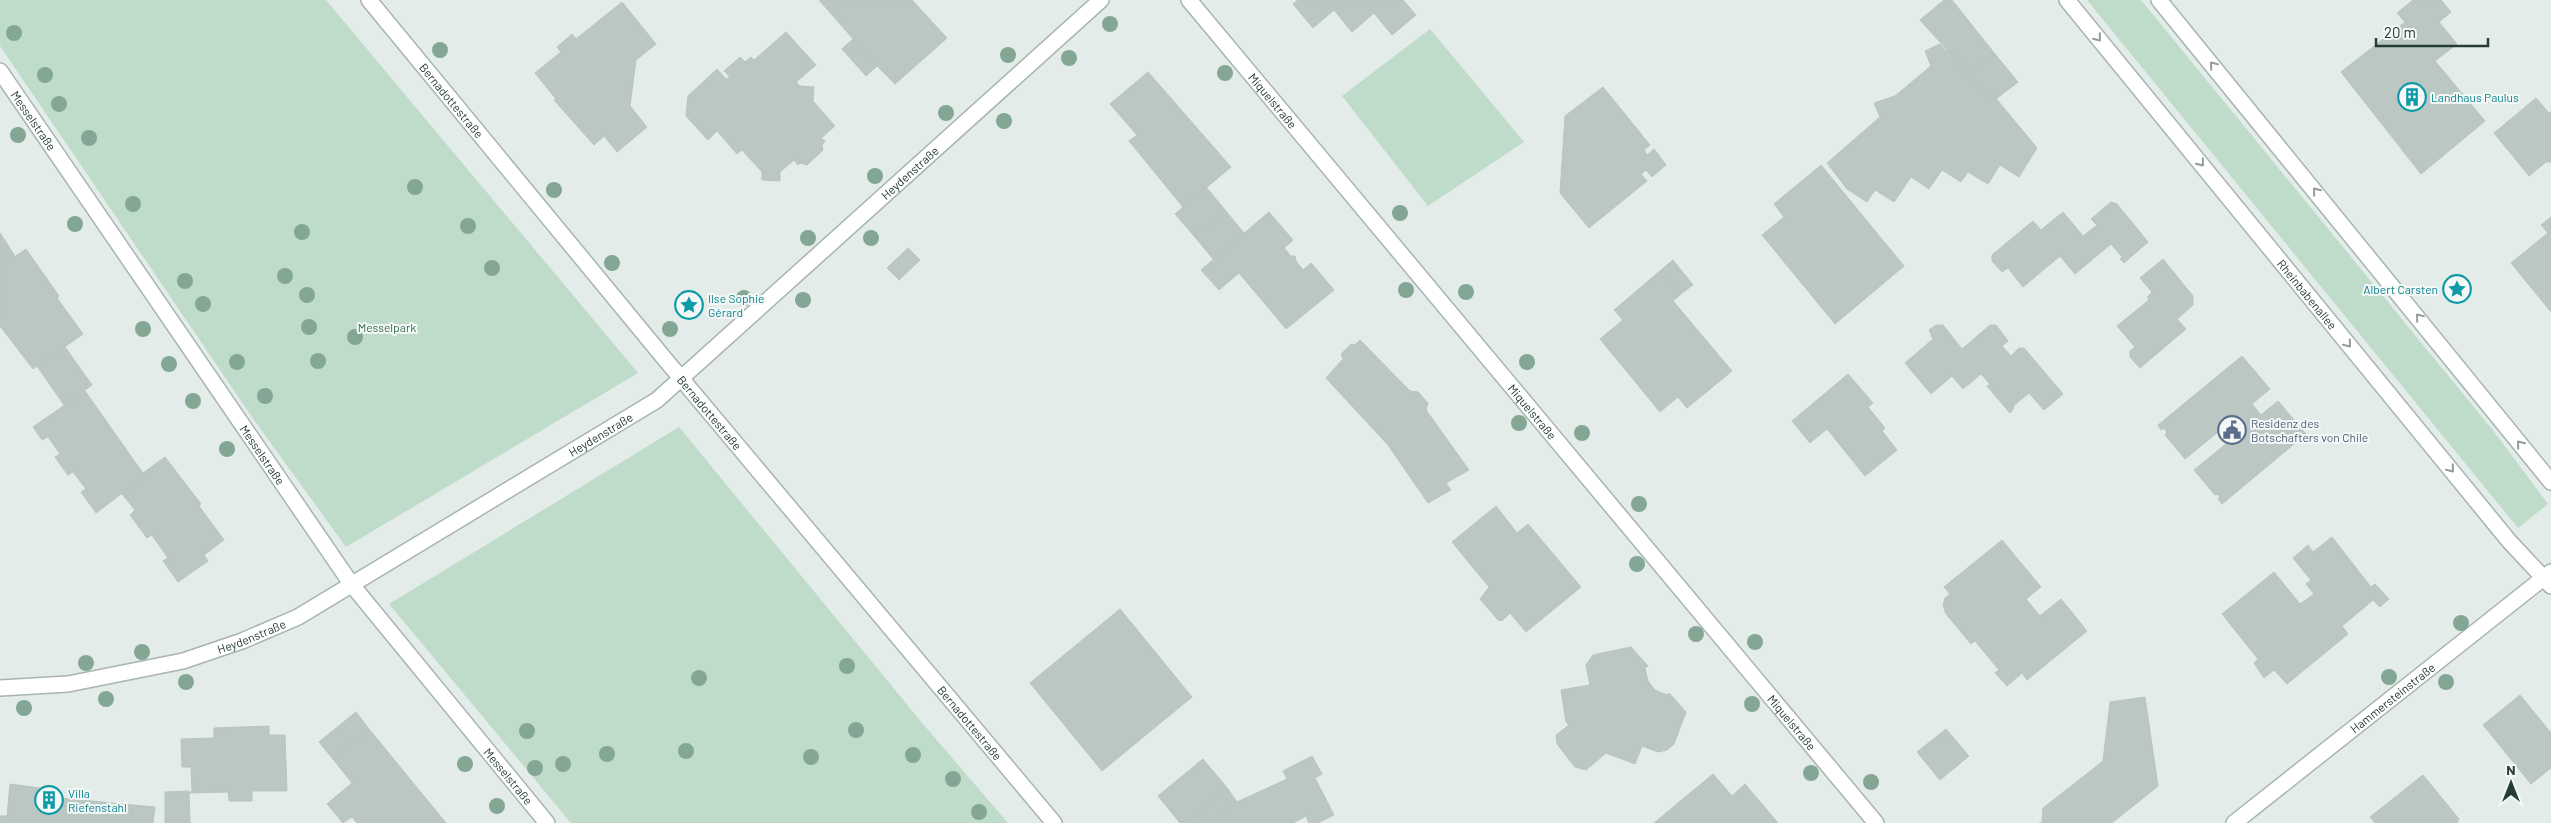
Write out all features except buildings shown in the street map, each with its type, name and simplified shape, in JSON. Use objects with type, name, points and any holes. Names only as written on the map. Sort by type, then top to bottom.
[{"type":"street","name":"Bernadottestraße","points":[[369,0],[681,378],[1054,823]]},
{"type":"street","name":"Heydenstraße","points":[[0,688],[68,684],[183,661],[242,641],[298,617],[656,400],[1100,0]]},
{"type":"street","name":"Miquelstraße","points":[[1190,0],[1876,823]]},
{"type":"street","name":"Rheinbabenallee","points":[[2067,0],[2509,541],[2549,578]]},
{"type":"street","points":[[2159,0],[2551,482]]},
{"type":"street","name":"Messelstraße","points":[[0,71],[352,585],[547,823]]},
{"type":"street","name":"Hammersteinstraße","points":[[2234,823],[2549,578]]},
{"type":"green space","name":"Messelpark","points":[[0,0],[326,0],[638,373],[346,547],[254,420],[0,46]]},
{"type":"green space","points":[[2087,0],[2141,0],[2495,433],[2548,504],[2518,528]]},
{"type":"green space","points":[[1430,29],[1524,142],[1428,206],[1342,96]]},
{"type":"green space","points":[[679,427],[923,724],[1008,823],[571,823],[389,604]]},
{"type":"place","name":"Landhaus Paulus","points":[[2412,97]]},
{"type":"place","name":"Albert Carsten","points":[[2457,289]]},
{"type":"place","name":"Ilse Sophie Gérard","points":[[689,305]]},
{"type":"place","name":"Residenz des Botschafters von Chile","points":[[2232,430]]},
{"type":"place","name":"Villa Riefenstahl","points":[[49,800]]}]
